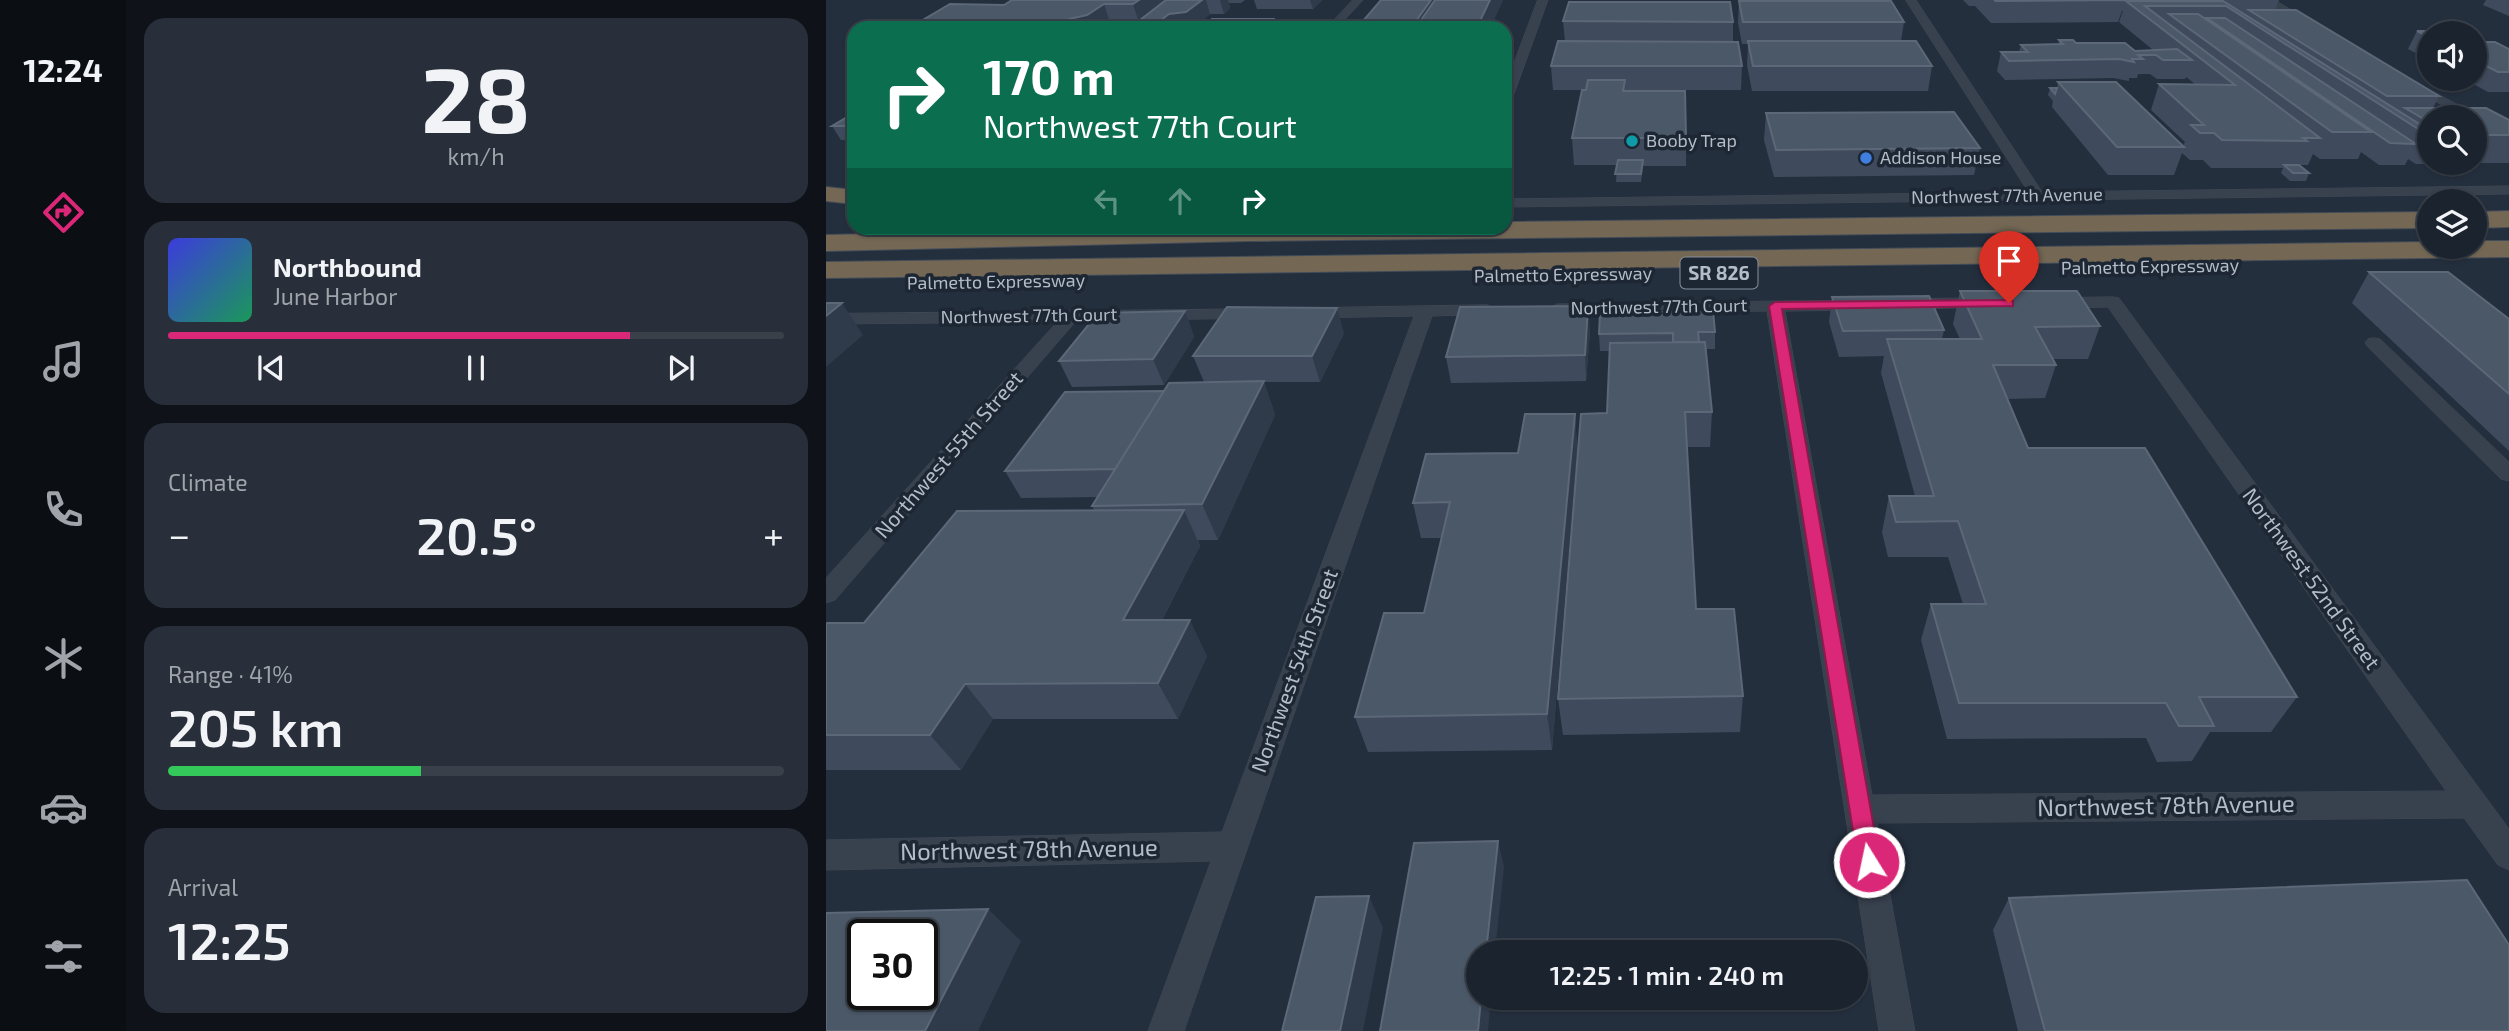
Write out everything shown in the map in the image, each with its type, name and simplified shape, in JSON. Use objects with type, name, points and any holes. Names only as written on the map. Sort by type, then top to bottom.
[{"type":"highway","points":[[826,194],[847,196]]},
{"type":"highway","points":[[2487,220],[2509,219]]},
{"type":"highway","name":"SR 826","points":[[1512,230],[2417,220]]},
{"type":"highway","points":[[2487,231],[2509,231]]},
{"type":"highway","points":[[826,253],[2417,232]]},
{"type":"highway","name":"SR 826","points":[[826,243],[1164,235]]},
{"type":"highway","points":[[826,270],[2509,248]]},
{"type":"highway","name":"Palmetto Expressway","points":[[826,283],[2509,262]]},
{"type":"highway","points":[[826,295],[928,283]]},
{"type":"street","points":[[1338,21],[1358,0]]},
{"type":"street","points":[[1512,83],[1543,0]]},
{"type":"street","points":[[1911,0],[2038,196]]},
{"type":"street","points":[[2268,0],[2318,29]]},
{"type":"street","points":[[1512,56],[1522,55]]},
{"type":"street","points":[[2399,76],[2449,105]]},
{"type":"street","name":"Northwest 77th Avenue","points":[[1512,203],[2509,190]]},
{"type":"street","name":"Northwest 52nd Street","points":[[2032,303],[2113,302],[2509,855]]},
{"type":"street","name":"Northwest 77th Court","points":[[1537,309],[2005,303]]},
{"type":"street","points":[[1775,306],[1897,1031]]},
{"type":"street","name":"Northwest 77th Court","points":[[826,318],[1509,310]]},
{"type":"street","name":"Northwest 54th Street","points":[[1166,1031],[1425,311]]},
{"type":"street","name":"Northwest 55th Street","points":[[826,594],[1071,316]]},
{"type":"street","points":[[2374,343],[2509,474]]},
{"type":"street","name":"Northwest 78th Avenue","points":[[1860,809],[2472,804]]},
{"type":"street","name":"Northwest 78th Avenue","points":[[826,855],[1233,845]]},
{"type":"building","points":[[1012,0],[1139,0],[1133,4],[1104,4],[1087,15],[1066,21],[921,21],[950,4],[1004,5]]},
{"type":"building","points":[[1166,0],[1202,0],[1186,12],[1169,14],[1160,21],[1139,21]]},
{"type":"building","points":[[1381,0],[1431,0],[1416,21],[1363,21]]},
{"type":"building","points":[[1435,0],[1490,0],[1480,21],[1420,21]]},
{"type":"building","points":[[1994,0],[2125,0],[1996,1]]},
{"type":"building","points":[[1739,1],[1891,1],[1904,22],[1743,22]]},
{"type":"building","points":[[2126,1],[2223,1],[2417,122],[2417,128],[2226,6],[2145,6],[2320,138],[2303,138],[2307,141],[2222,140],[2214,133],[2200,133],[2191,125],[2204,125],[2159,84],[2235,85]]},
{"type":"building","points":[[1569,2],[1730,2],[1733,22],[1563,21]]},
{"type":"building","points":[[2249,10],[2296,10],[2417,83],[2417,91],[2431,91],[2439,96],[2387,96]]},
{"type":"building","points":[[2169,14],[2198,14],[2371,132],[2332,132]]},
{"type":"building","points":[[2207,18],[2225,18],[2416,144],[2390,143]]},
{"type":"building","points":[[1212,19],[1273,19],[1271,21],[1210,21]]},
{"type":"building","points":[[2059,40],[2073,40],[2076,43],[2125,43],[2135,51],[2177,49],[2192,60],[2163,60],[2156,55],[2138,55],[2143,59],[2132,59],[2134,62],[2119,59],[2009,61],[2001,52],[2028,52],[2021,45],[2063,44]]},
{"type":"building","points":[[1558,41],[1738,42],[1742,66],[1551,66]]},
{"type":"building","points":[[1748,41],[1916,41],[1932,66],[1753,66]]},
{"type":"building","points":[[2487,42],[2495,42],[2509,49],[2509,72],[2498,72],[2487,66]]},
{"type":"building","points":[[1588,80],[1625,80],[1623,91],[1685,91],[1686,138],[1572,138],[1582,90],[1586,90]]},
{"type":"building","points":[[2058,82],[2116,82],[2184,147],[2117,147]]},
{"type":"building","points":[[2405,108],[2417,108],[2417,115]]},
{"type":"building","points":[[2487,109],[2509,120],[2509,135],[2487,135]]},
{"type":"building","points":[[1954,112],[1980,148],[1776,150],[1766,113]]},
{"type":"building","points":[[847,117],[847,126],[832,126]]},
{"type":"building","points":[[1618,160],[1643,160],[1641,174],[1615,174]]},
{"type":"building","points":[[2284,165],[2299,165],[2309,173],[2293,173]]},
{"type":"building","points":[[2369,272],[2448,272],[2509,319],[2509,394]]},
{"type":"building","points":[[1960,291],[2077,291],[2100,326],[2035,327],[2056,365],[1993,365],[2028,448],[2145,448],[2297,697],[2199,697],[2214,726],[2179,726],[2166,703],[1959,703],[1931,604],[1986,604],[1958,521],[1896,522],[1889,496],[1934,496],[1887,339],[1982,339]]},
{"type":"building","points":[[1929,296],[1944,330],[1843,331],[1832,297]]},
{"type":"building","points":[[826,303],[842,303],[826,316]]},
{"type":"building","points":[[1588,306],[1585,355],[1446,357],[1460,307]]},
{"type":"building","points":[[1227,307],[1337,308],[1312,356],[1193,356]]},
{"type":"building","points":[[1185,311],[1153,359],[1059,361],[1098,313]]},
{"type":"building","points":[[1713,311],[1715,332],[1698,332],[1699,342],[1673,342],[1673,333],[1599,334],[1600,313]]},
{"type":"building","points":[[1705,342],[1712,412],[1685,412],[1696,609],[1734,609],[1743,696],[1558,699],[1581,414],[1607,413],[1610,343]]},
{"type":"building","points":[[1264,381],[1202,504],[1092,506],[1169,383]]},
{"type":"building","points":[[1164,391],[1115,469],[1005,471],[1065,392]]},
{"type":"building","points":[[1525,414],[1575,414],[1547,714],[1355,717],[1384,613],[1424,613],[1450,502],[1413,503],[1426,454],[1518,453]]},
{"type":"building","points":[[1184,510],[1123,620],[1190,620],[1158,683],[965,684],[930,735],[826,735],[826,624],[864,623],[957,511]]},
{"type":"building","points":[[1498,841],[1487,940],[1466,940],[1466,1010],[1480,1010],[1478,1031],[1380,1031],[1414,843]]},
{"type":"building","points":[[2467,880],[2509,945],[2509,1031],[2045,1031],[2009,898]]},
{"type":"building","points":[[1369,896],[1340,1031],[1282,1031],[1316,897]]},
{"type":"building","points":[[988,909],[938,1006],[938,919],[847,919],[847,1010],[936,1010],[925,1031],[826,1031],[826,913]]},
{"type":"place","name":"Booby Trap","points":[[1632,141]]},
{"type":"place","name":"Addison House","points":[[1866,158]]},
{"type":"route","points":[[1869,862],[1775,306],[2009,303]]}]
